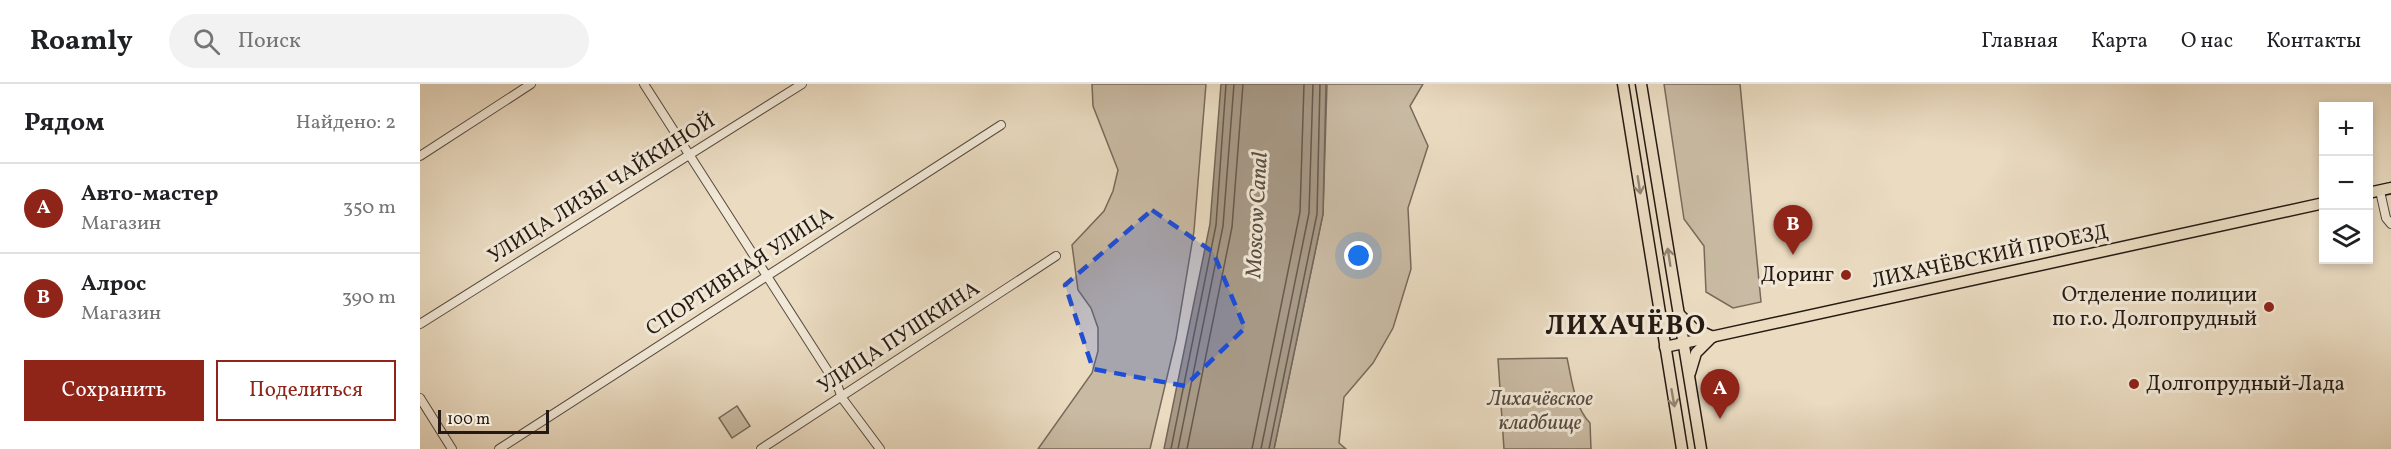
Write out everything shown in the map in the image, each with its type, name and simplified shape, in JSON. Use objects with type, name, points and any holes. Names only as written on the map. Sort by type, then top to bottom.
[{"type":"main road","points":[[1623,84],[1682,449]]},
{"type":"main road","points":[[1641,84],[1701,449]]},
{"type":"main road","name":"ЛИХАЧЁВСКИЙ ПРОЕЗД","points":[[1665,347],[2319,204]]},
{"type":"main road","points":[[1678,314],[1693,328],[1713,337]]},
{"type":"main road","points":[[1689,380],[1696,353],[1713,337]]},
{"type":"street","points":[[420,156],[531,84]]},
{"type":"street","points":[[644,84],[842,398],[880,449]]},
{"type":"street","name":"УЛИЦА ЛИЗЫ ЧАЙКИНОЙ","points":[[420,324],[802,84]]},
{"type":"street","name":"СПОРТИВНАЯ УЛИЦА","points":[[499,449],[1001,125]]},
{"type":"street","points":[[2386,190],[2386,218],[2391,224]]},
{"type":"street","name":"УЛИЦА ПУШКИНА","points":[[761,449],[1056,256]]},
{"type":"street","points":[[420,399],[452,449]]},
{"type":"highlighted area","points":[[1152,210],[1213,252],[1245,328],[1185,386],[1093,369],[1065,285]]},
{"type":"green space","points":[[1092,84],[1206,84],[1194,231],[1176,339],[1150,449],[1038,449],[1092,373],[1098,351],[1098,328],[1091,308],[1078,290],[1072,245],[1104,211],[1113,191],[1118,170],[1093,106]]},
{"type":"green space","points":[[1327,84],[1423,84],[1410,106],[1428,146],[1408,208],[1411,269],[1393,328],[1373,363],[1344,397],[1339,443],[1346,449],[1274,449],[1323,214]]},
{"type":"green space","points":[[1664,84],[1740,84],[1761,302],[1733,308],[1706,292],[1704,246],[1684,219]]},
{"type":"green space","name":"Лихачёвское кладбище","points":[[1567,358],[1577,401],[1590,423],[1591,449],[1504,449],[1498,359]]},
{"type":"green space","points":[[737,406],[750,426],[732,438],[719,418]]},
{"type":"water","name":"Moscow Canal","points":[[1221,84],[1326,84],[1323,214],[1274,449],[1164,449],[1210,224]]},
{"type":"place","name":"Алрос","points":[[1793,255]]},
{"type":"place","name":"Доринг","points":[[1846,275]]},
{"type":"place","name":"Отделение полиции по г.о. Долгопрудный","points":[[2269,307]]},
{"type":"place","name":"Долгопрудный-Лада","points":[[2134,384]]},
{"type":"place","name":"Авто-мастер","points":[[1720,419]]},
{"type":"district","name":"ЛИХАЧЁВО","points":[[1626,327]]}]
